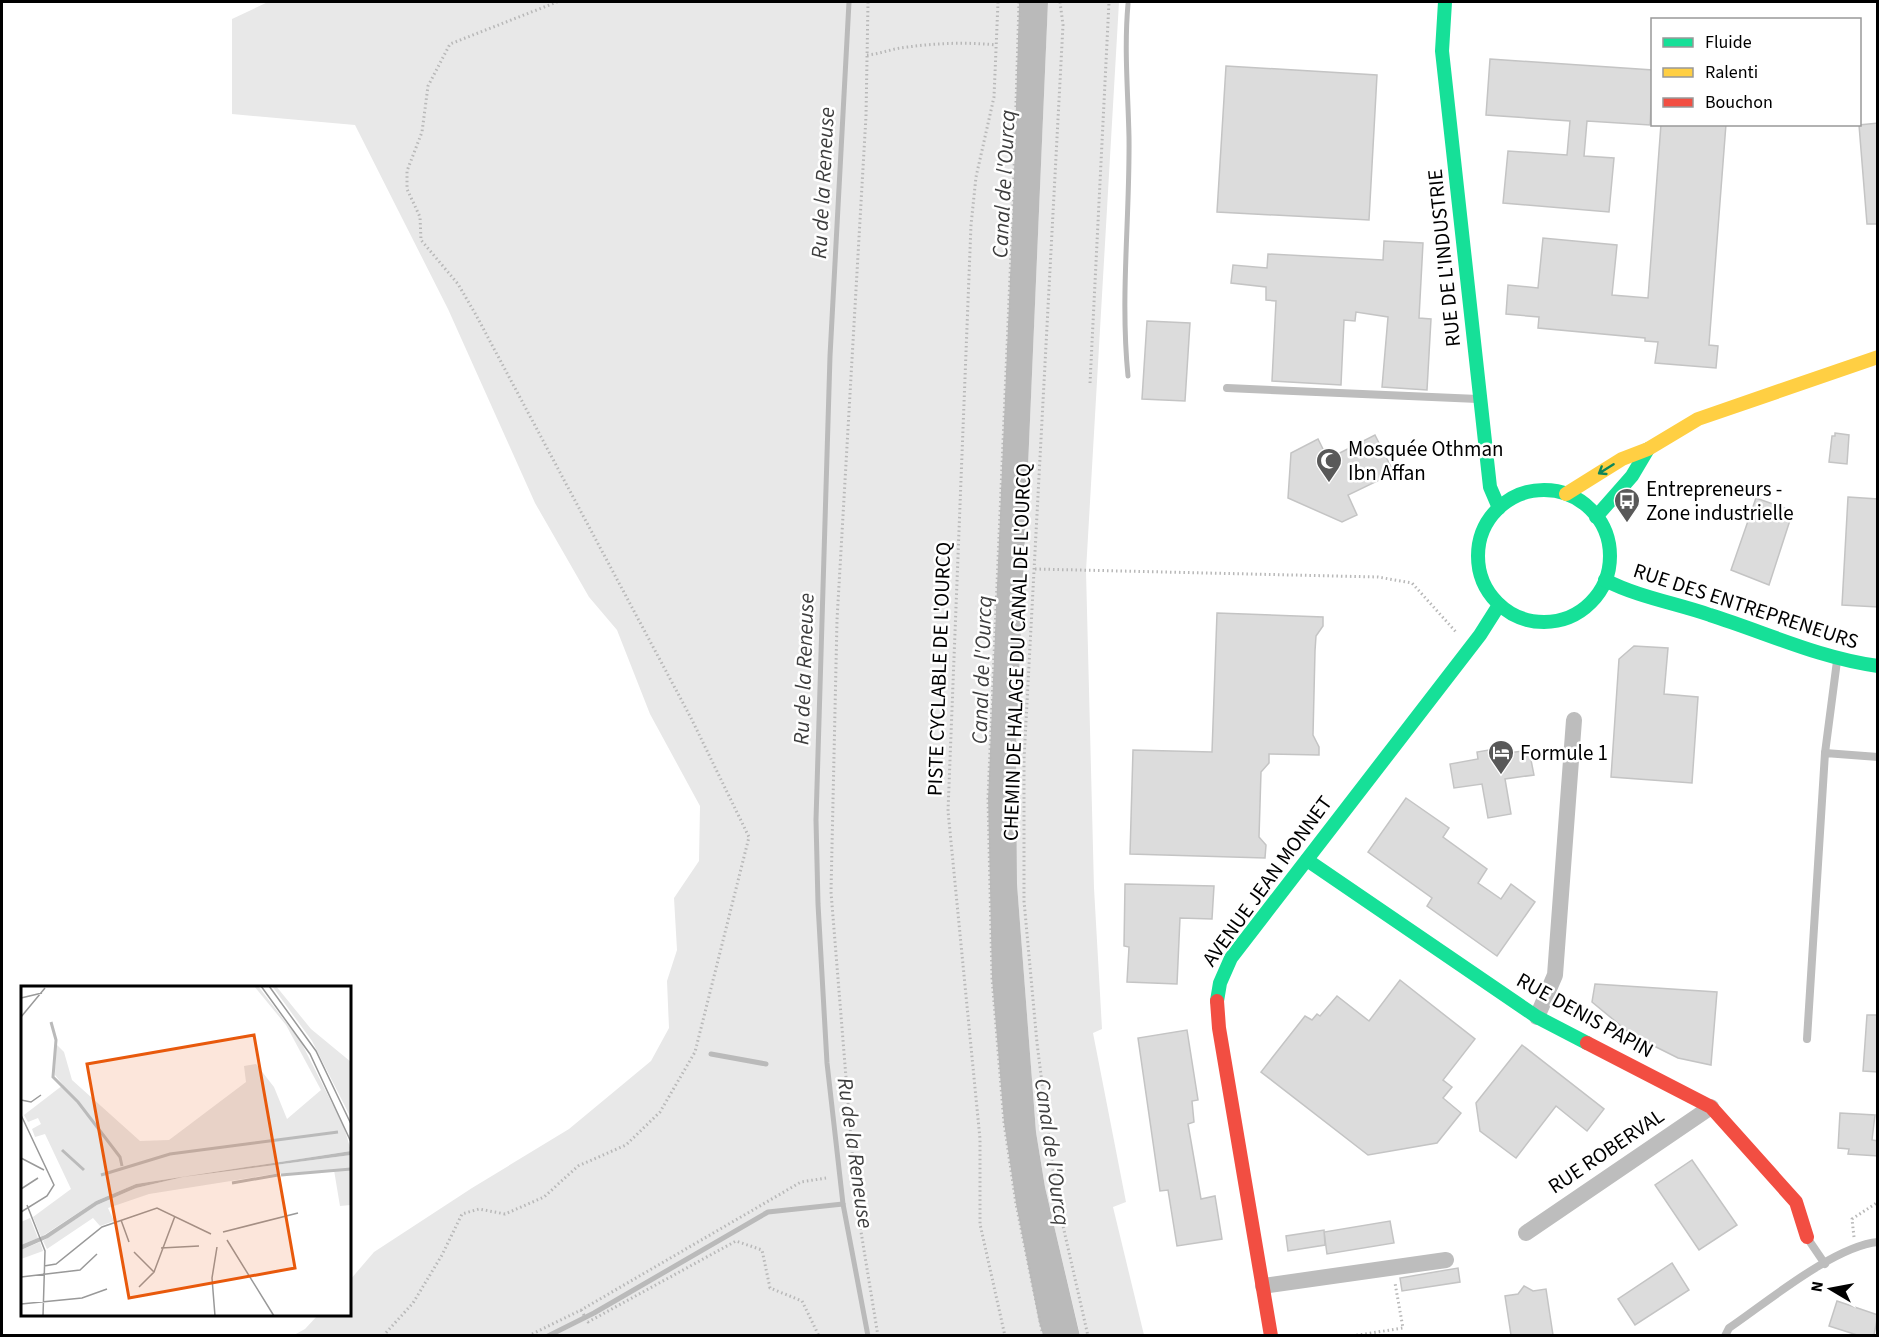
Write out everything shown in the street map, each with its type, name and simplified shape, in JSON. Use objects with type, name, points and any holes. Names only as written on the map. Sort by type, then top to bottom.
[{"type":"street","name":"RUE DE L'INDUSTRIE","points":[[1445,2],[1442,51],[1490,487],[1499,508]]},
{"type":"street","points":[[1566,494],[1622,459],[1648,449],[1698,419],[1878,357]]},
{"type":"street","points":[[1596,517],[1632,476],[1648,449]]},
{"type":"street","points":[[1549,490],[1566,494],[1582,502],[1604,529],[1609,550],[1605,580],[1598,593],[1584,608],[1556,621],[1526,620],[1499,605],[1486,588],[1478,556],[1485,525],[1499,508],[1513,497],[1531,491],[1549,490]]},
{"type":"street","name":"RUE DES ENTREPRENEURS","points":[[1605,580],[1636,596],[1688,608],[1837,661],[1878,666]]},
{"type":"street","name":"AVENUE JEAN MONNET","points":[[1271,1335],[1216,995],[1218,983],[1231,958],[1480,635],[1499,605]]},
{"type":"street","points":[[1537,1017],[1555,975],[1574,720]]},
{"type":"street","name":"RUE DENIS PAPIN","points":[[1307,860],[1537,1017],[1711,1107],[1796,1202],[1806,1237]]},
{"type":"street","name":"RUE ROBERVAL","points":[[1526,1233],[1711,1107]]},
{"type":"street","points":[[1263,1286],[1446,1260]]},
{"type":"lane","points":[[1227,388],[1480,399]]},
{"type":"lane","points":[[1807,1039],[1825,753],[1837,661]]},
{"type":"lane","points":[[1825,753],[1878,757]]},
{"type":"lane","points":[[1806,1237],[1825,1264]]},
{"type":"lane","points":[[1725,1335],[1729,1328],[1825,1264],[1855,1246],[1878,1242]]},
{"type":"path","points":[[383,1335],[413,1303],[442,1255],[462,1214],[479,1209],[505,1214],[544,1197],[578,1166],[626,1145],[660,1113],[695,1052],[748,837],[691,718],[477,315],[458,284],[421,240],[420,218],[407,189],[407,171],[422,132],[428,86],[450,44],[557,2]]},
{"type":"path","points":[[868,2],[867,116],[837,620],[831,891],[856,1201],[878,1335]]},
{"type":"path","name":"PISTE CYCLABLE DE L'OURCQ","points":[[998,2],[994,97],[976,177],[970,225],[948,811],[980,1138],[980,1224],[1005,1335]]},
{"type":"path","points":[[1019,2],[1013,205],[988,798],[992,978],[1004,1123],[1016,1204],[1043,1335]]},
{"type":"path","name":"CHEMIN DE HALAGE DU CANAL DE L'OURCQ","points":[[1060,2],[1063,25],[1024,759],[1024,900],[1037,1043],[1056,1195],[1088,1335]]},
{"type":"path","points":[[1090,383],[1109,2]]},
{"type":"path","points":[[867,55],[883,54],[905,47],[966,42],[996,45]]},
{"type":"path","points":[[1035,569],[1378,577],[1412,582],[1455,634],[1459,628]]},
{"type":"path","points":[[528,1335],[581,1310],[801,1182],[826,1178]]},
{"type":"path","points":[[1855,1246],[1852,1219],[1878,1202]]},
{"type":"path","points":[[581,1310],[588,1322],[736,1242],[762,1250],[770,1288],[802,1301],[819,1335]]},
{"type":"path","points":[[1352,1335],[1403,1328],[1392,1268]]},
{"type":"shaded area","points":[[268,2],[1019,2],[1013,205],[988,798],[1004,1123],[1016,1204],[1043,1335],[294,1335],[305,1329],[317,1316],[351,1316],[351,1279],[374,1252],[472,1188],[569,1129],[651,1061],[669,1028],[667,981],[677,950],[674,898],[699,861],[700,806],[650,714],[617,630],[589,597],[535,503],[448,309],[355,125],[232,114],[232,19]]},
{"type":"shaded area","points":[[1019,2],[1048,2],[1016,746],[1017,884],[1036,1132],[1045,1187],[1080,1336],[1043,1335],[1039,1322],[1016,1204],[1004,1123],[992,978],[988,798],[1013,205]]},
{"type":"shaded area","points":[[1048,2],[1119,2],[1086,571],[1094,888],[1102,1029],[1093,1033],[1126,1202],[1113,1207],[1144,1335],[1080,1335],[1045,1187],[1036,1132],[1017,884],[1016,746]]},
{"type":"building","points":[[1490,59],[1651,70],[1650,125],[1587,121],[1584,156],[1614,158],[1609,212],[1503,203],[1508,151],[1567,155],[1570,121],[1486,115]]},
{"type":"building","points":[[1226,66],[1377,75],[1369,220],[1217,212]]},
{"type":"building","points":[[1878,123],[1878,224],[1867,224],[1859,126]]},
{"type":"building","points":[[1661,126],[1726,126],[1709,345],[1718,346],[1716,368],[1655,363],[1658,342],[1645,341],[1645,338],[1538,328],[1539,317],[1506,314],[1508,285],[1538,288],[1543,238],[1617,245],[1612,295],[1648,298]]},
{"type":"building","points":[[1384,241],[1423,243],[1419,318],[1431,319],[1427,390],[1382,387],[1388,317],[1356,312],[1355,321],[1344,320],[1341,385],[1272,381],[1276,301],[1266,300],[1266,287],[1231,283],[1233,265],[1267,268],[1268,254],[1383,260]]},
{"type":"building","points":[[1147,321],[1190,323],[1185,401],[1142,399]]},
{"type":"building","points":[[1835,433],[1849,435],[1847,464],[1829,462],[1832,436],[1835,436]]},
{"type":"building","name":"Mosquée Othman Ibn Affan","points":[[1375,435],[1394,473],[1348,495],[1357,515],[1342,522],[1288,498],[1291,453],[1318,439],[1328,459]]},
{"type":"building","points":[[1848,497],[1878,499],[1878,607],[1842,605]]},
{"type":"building","points":[[1756,498],[1793,511],[1769,585],[1731,570]]},
{"type":"building","points":[[1217,613],[1323,617],[1323,626],[1316,636],[1315,651],[1313,735],[1319,747],[1319,755],[1269,754],[1269,763],[1261,772],[1259,837],[1266,845],[1265,858],[1130,854],[1133,750],[1212,752]]},
{"type":"building","points":[[1634,646],[1668,648],[1664,694],[1698,697],[1692,783],[1611,777],[1619,659]]},
{"type":"building","points":[[1500,748],[1501,754],[1529,750],[1534,775],[1505,779],[1511,814],[1488,818],[1482,784],[1454,788],[1450,764],[1478,759],[1477,752]]},
{"type":"building","points":[[1406,798],[1449,828],[1443,837],[1487,869],[1478,883],[1501,899],[1511,884],[1535,902],[1497,956],[1427,906],[1432,898],[1368,852]]},
{"type":"building","points":[[1125,884],[1214,886],[1212,919],[1180,918],[1177,984],[1127,982],[1129,947],[1124,946]]},
{"type":"building","points":[[1400,980],[1475,1039],[1443,1080],[1452,1087],[1443,1098],[1461,1113],[1437,1143],[1368,1155],[1261,1072],[1305,1016],[1312,1020],[1317,1014],[1320,1016],[1337,996],[1369,1021]]},
{"type":"building","points":[[1595,984],[1717,992],[1711,1065],[1678,1058],[1632,1035],[1592,1002]]},
{"type":"building","points":[[1867,1015],[1878,1015],[1878,1072],[1863,1071]]},
{"type":"building","points":[[1187,1030],[1198,1100],[1192,1101],[1194,1122],[1188,1124],[1201,1199],[1215,1196],[1222,1239],[1177,1246],[1168,1190],[1160,1191],[1138,1038]]},
{"type":"building","points":[[1522,1045],[1604,1109],[1587,1131],[1556,1106],[1516,1158],[1480,1131],[1476,1103]]},
{"type":"building","points":[[1840,1113],[1875,1115],[1872,1140],[1878,1141],[1878,1156],[1848,1154],[1849,1149],[1838,1148]]},
{"type":"building","points":[[1692,1160],[1737,1225],[1699,1250],[1655,1185]]},
{"type":"building","points":[[1390,1221],[1394,1243],[1327,1254],[1324,1232]]},
{"type":"building","points":[[1324,1230],[1325,1245],[1288,1251],[1286,1236]]},
{"type":"building","points":[[1672,1263],[1689,1290],[1635,1325],[1618,1299]]},
{"type":"building","points":[[1458,1268],[1460,1282],[1402,1291],[1400,1278]]},
{"type":"building","points":[[1524,1286],[1533,1291],[1546,1289],[1553,1335],[1511,1335],[1505,1296],[1518,1294]]},
{"type":"building","points":[[1837,1301],[1878,1315],[1874,1335],[1857,1335],[1829,1326]]},
{"type":"waterway","name":"Ru de la Reneuse","points":[[849,2],[830,356],[816,820],[818,904],[827,1063],[843,1204],[868,1336]]},
{"type":"waterway","points":[[1128,4],[1126,54],[1129,167],[1125,316],[1128,376]]},
{"type":"waterway","points":[[711,1054],[766,1064]]},
{"type":"waterway","points":[[548,1336],[594,1313],[768,1212],[843,1204]]},
{"type":"traffic: fast","points":[[1445,2],[1442,51],[1490,487],[1499,508]]},
{"type":"traffic: fast","points":[[1596,517],[1632,476],[1648,449]]},
{"type":"traffic: fast","points":[[1544,490],[1569,495],[1591,509],[1605,531],[1610,556],[1605,581],[1591,603],[1569,617],[1544,622],[1519,617],[1497,603],[1483,581],[1478,556],[1483,531],[1497,509],[1519,495],[1544,490]]},
{"type":"traffic: fast","points":[[1605,580],[1630,591],[1710,615],[1814,651],[1878,666]]},
{"type":"traffic: fast","points":[[1217,1001],[1220,983],[1231,958],[1480,635],[1499,605]]},
{"type":"traffic: fast","points":[[1307,860],[1537,1017],[1587,1043]]},
{"type":"traffic: slow","points":[[1566,494],[1622,459],[1648,449],[1698,419],[1878,357]]},
{"type":"traffic: jam","points":[[1217,1001],[1219,1028],[1271,1336]]},
{"type":"traffic: jam","points":[[1587,1043],[1711,1107],[1796,1202],[1807,1237]]},
{"type":"place","name":"Mosquée Othman Ibn Affan","points":[[1329,484]]},
{"type":"place","name":"Entrepreneurs - Zone industrielle","points":[[1627,524]]},
{"type":"place","name":"Formule 1","points":[[1501,776]]},
{"type":"water label","name":"Canal de l'Ourcq","points":[[1004,184]]},
{"type":"water label","name":"Canal de l'Ourcq","points":[[982,670]]},
{"type":"water label","name":"Canal de l'Ourcq","points":[[1052,1152]]}]
